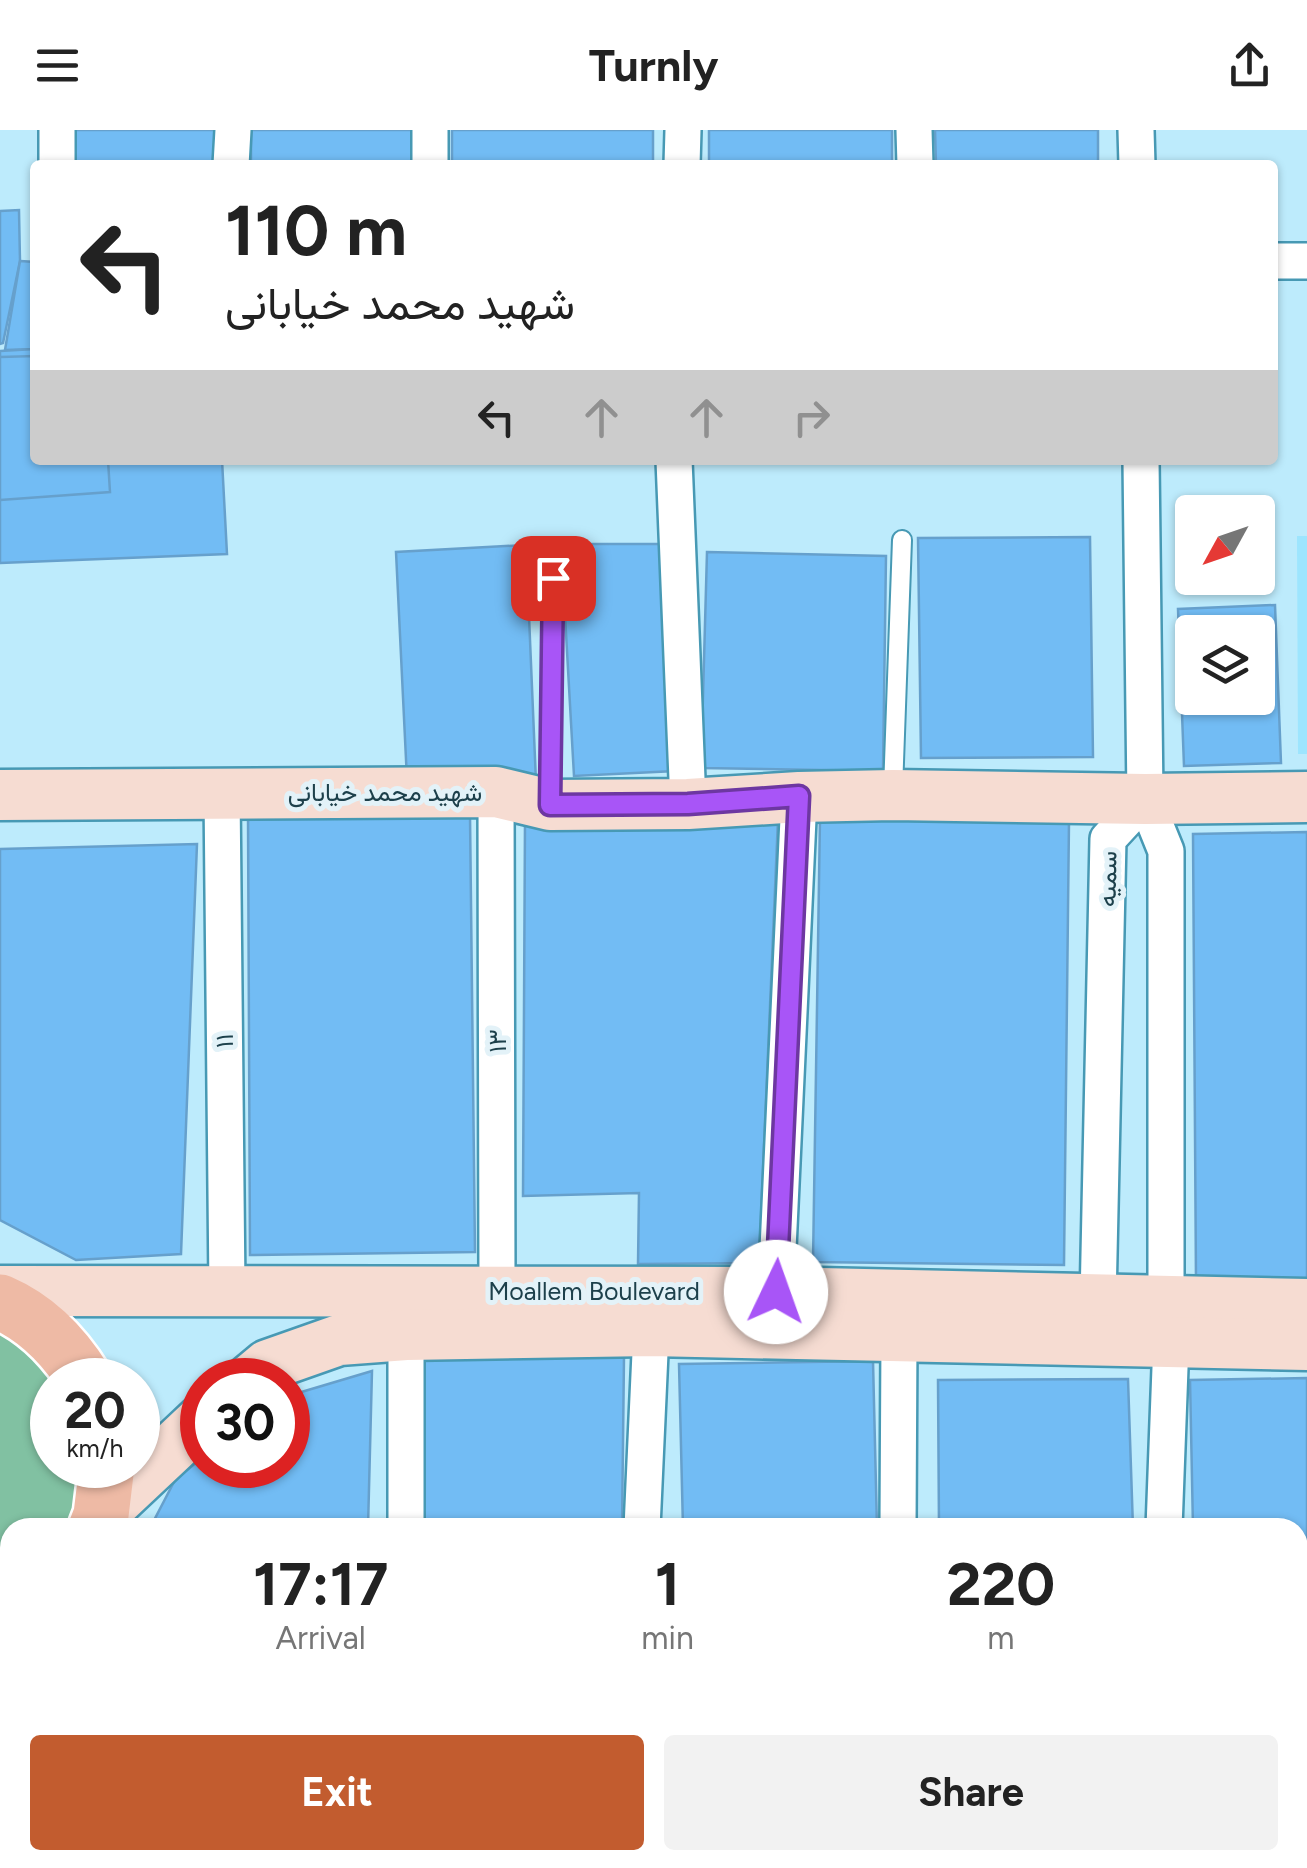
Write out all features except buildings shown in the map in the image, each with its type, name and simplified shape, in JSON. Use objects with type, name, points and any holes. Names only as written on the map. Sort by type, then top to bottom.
[{"type":"main road","points":[[0,1302],[18,1310],[56,1340],[69,1358]]},
{"type":"street","points":[[56,160],[57,130]]},
{"type":"street","points":[[232,160],[233,130]]},
{"type":"street","points":[[430,130],[430,160]]},
{"type":"street","points":[[682,130],[682,160]]},
{"type":"street","points":[[914,130],[915,160]]},
{"type":"street","points":[[1136,130],[1137,160]]},
{"type":"street","points":[[1278,261],[1307,261]]},
{"type":"street","points":[[674,465],[688,804]]},
{"type":"street","points":[[1141,465],[1145,799],[1166,851],[1168,1322],[1164,1518]]},
{"type":"street","name":"۱۱","points":[[222,792],[227,1290]]},
{"type":"street","name":"شهید محمد خیابانی","points":[[0,794],[496,792],[550,805],[688,804],[799,796],[893,795],[1307,797]]},
{"type":"street","name":"۱۳","points":[[496,792],[497,1291]]},
{"type":"street","points":[[776,1292],[799,796]]},
{"type":"street","name":"سمیه","points":[[1100,1321],[1108,839],[1145,799]]},
{"type":"street","name":"Moallem Boulevard","points":[[0,1291],[776,1292],[1100,1321],[1168,1322],[1307,1304]]},
{"type":"street","name":"Moallem Boulevard","points":[[286,1358],[339,1340],[406,1336],[651,1331],[899,1338],[1100,1321]]},
{"type":"street","name":"Moallem Boulevard","points":[[1168,1322],[1307,1345]]},
{"type":"street","points":[[642,1518],[651,1331]]},
{"type":"street","points":[[406,1336],[406,1518]]},
{"type":"street","points":[[898,1518],[899,1338]]},
{"type":"street","points":[[102,1502],[180,1438]]},
{"type":"lane","points":[[893,795],[902,540]]},
{"type":"lane","points":[[550,805],[553,578]]},
{"type":"shaded area","points":[[1297,536],[1307,536],[1307,754],[1298,754]]},
{"type":"green space","points":[[0,1327],[22,1341],[35,1358],[30,1358],[30,1488],[80,1488],[72,1518],[0,1518]]},
{"type":"route","points":[[553,578],[550,805],[688,804],[799,796],[776,1292]]}]
